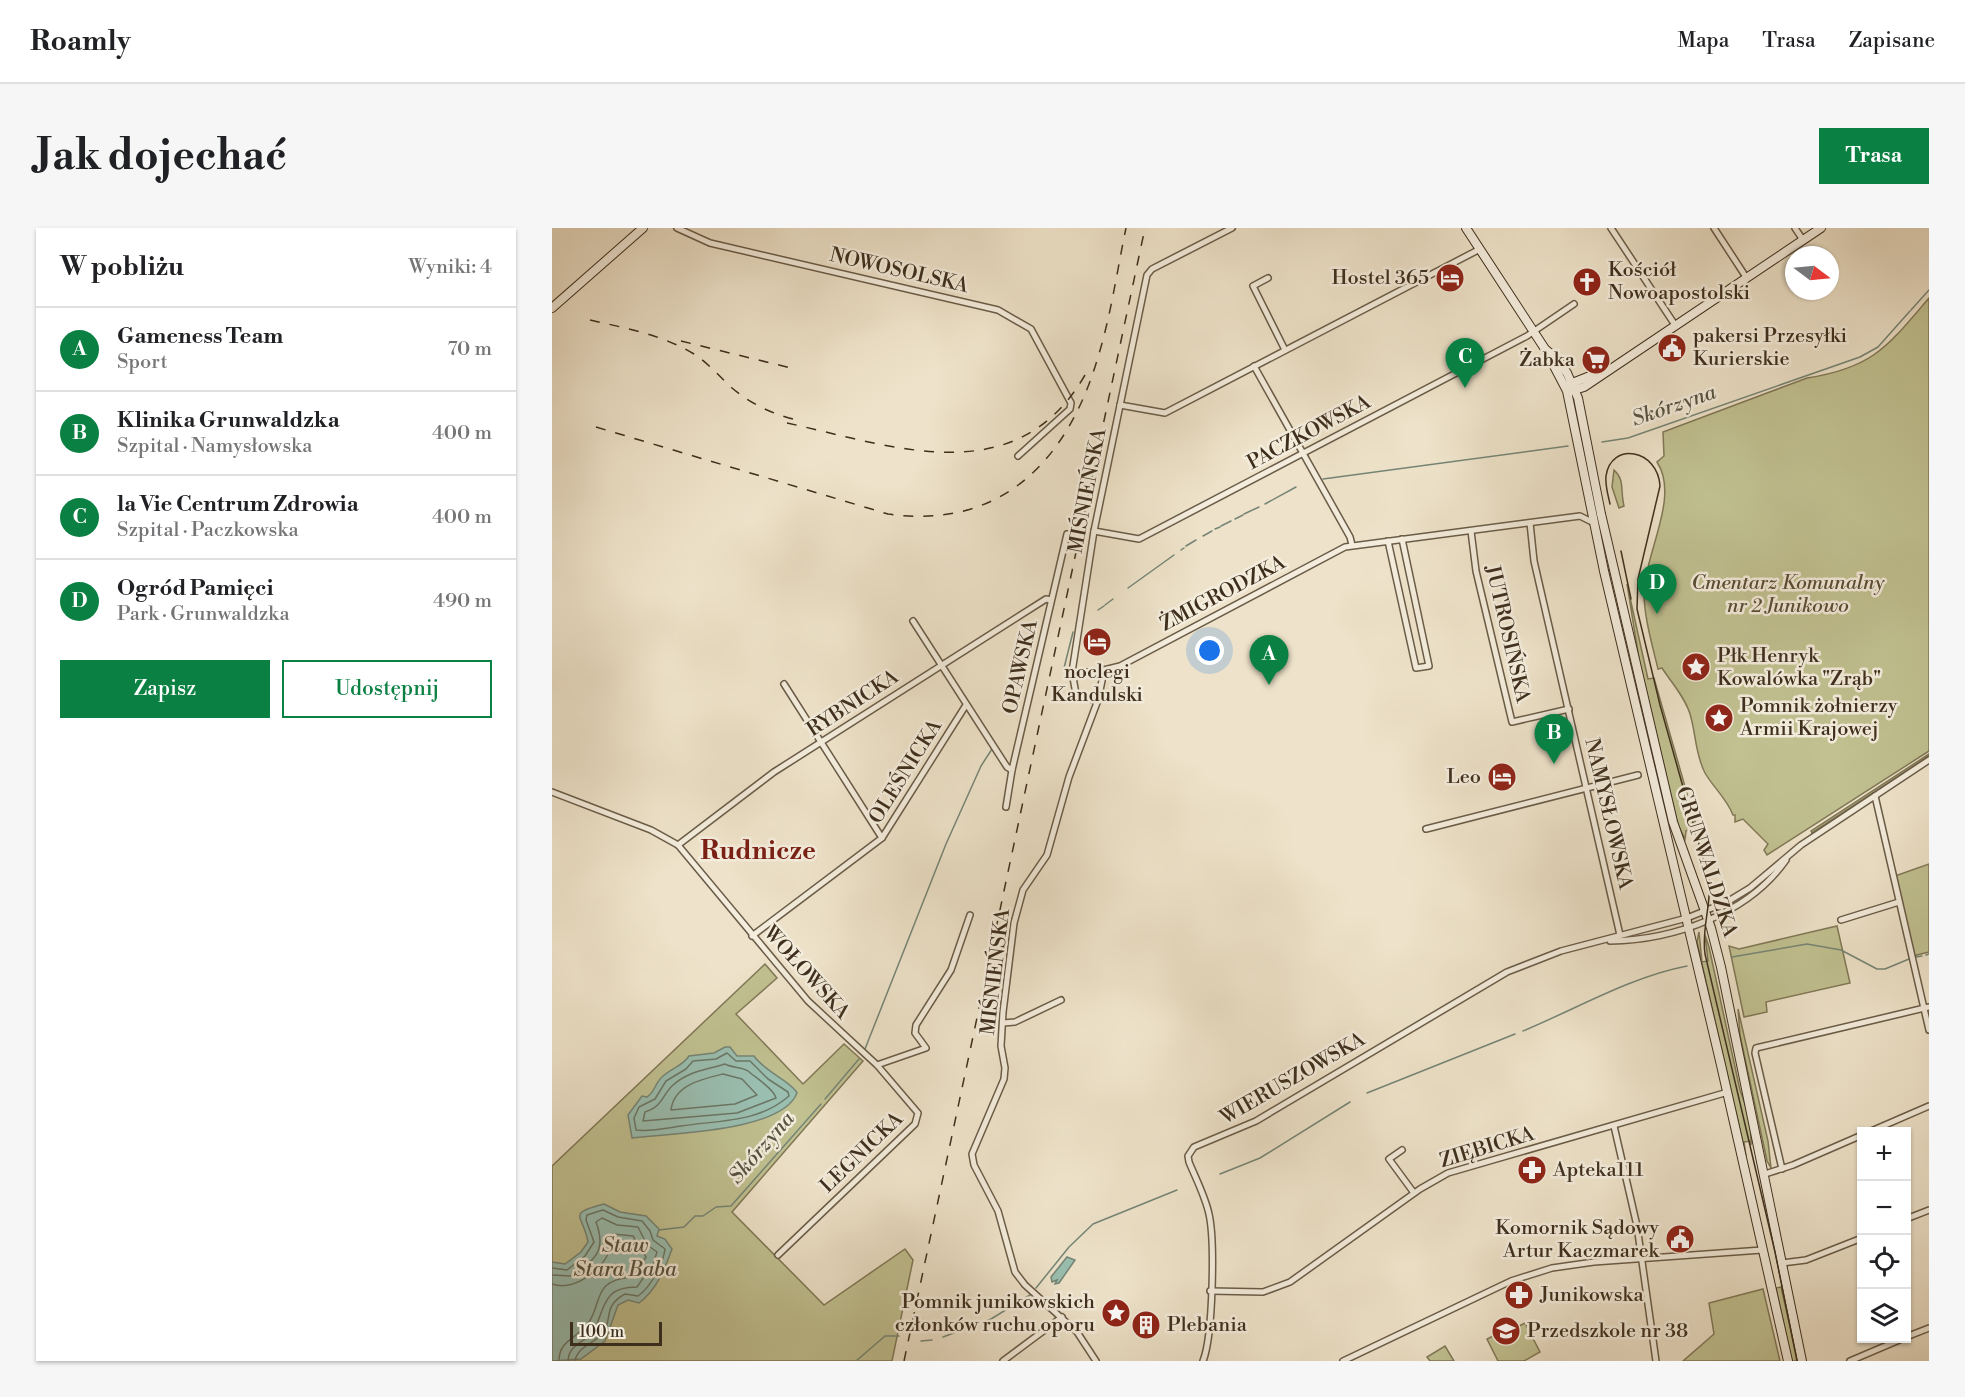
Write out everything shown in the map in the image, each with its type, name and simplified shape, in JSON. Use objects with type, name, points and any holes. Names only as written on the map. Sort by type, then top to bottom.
[{"type":"street","points":[[552,308],[643,228]]},
{"type":"street","name":"NOWOSOLSKA","points":[[677,228],[710,243],[998,310],[1031,329],[1071,402],[1070,409],[1018,456]]},
{"type":"street","name":"MIŚNIEŃSKA","points":[[1072,672],[1094,531],[1149,272],[1232,228]]},
{"type":"street","name":"GRUNWALDZKA","points":[[1466,228],[1545,349],[1567,391],[1589,502],[1728,1092],[1788,1361]]},
{"type":"street","points":[[1611,228],[1675,325]]},
{"type":"street","points":[[1714,228],[1746,277]]},
{"type":"street","points":[[1795,228],[1803,240]]},
{"type":"street","points":[[1609,368],[1572,381],[1567,391],[1576,391],[1821,228]]},
{"type":"street","points":[[1120,405],[1165,413],[1480,249]]},
{"type":"street","points":[[1268,278],[1253,286],[1285,350]]},
{"type":"street","name":"PACZKOWSKA","points":[[1094,531],[1139,539],[1533,333],[1572,305]]},
{"type":"street","name":"GRUNWALDZKA","points":[[1545,349],[1555,357],[1572,381],[1576,391],[1601,514],[1673,822],[1707,916],[1721,967],[1802,1361]]},
{"type":"street","points":[[1254,366],[1352,545]]},
{"type":"street","points":[[1589,502],[1580,516],[1594,523]]},
{"type":"street","name":"ŻMIGRODZKA","points":[[1072,672],[1104,670],[1120,666],[1305,567],[1352,545],[1580,516]]},
{"type":"street","name":"NAMYSŁOWSKA","points":[[1530,523],[1534,561],[1620,935]]},
{"type":"street","name":"JUTROSIŃSKA","points":[[1471,531],[1476,571],[1512,722],[1569,709]]},
{"type":"street","name":"OPAWSKA","points":[[1006,807],[1012,770],[1067,534]]},
{"type":"street","points":[[1388,541],[1416,669],[1429,666],[1402,539]]},
{"type":"street","name":"RYBNICKA","points":[[678,845],[774,772],[1046,599],[1051,600]]},
{"type":"street","points":[[913,621],[1007,767],[1012,770]]},
{"type":"street","name":"MIŚNIEŃSKA","points":[[1096,1361],[1077,1332],[1025,1285],[1015,1272],[998,1211],[972,1160],[973,1150],[997,1100],[1004,1079],[1005,1068],[1001,1046],[1014,923],[1023,890],[1047,855],[1070,777],[1098,700],[1104,670]]},
{"type":"street","points":[[1072,672],[1076,694],[1082,698],[1098,700]]},
{"type":"street","points":[[784,684],[882,838]]},
{"type":"street","name":"OLEŚNICKA","points":[[752,936],[882,838],[966,705]]},
{"type":"street","points":[[1688,922],[1755,895],[1790,854],[1929,760]]},
{"type":"street","points":[[1426,829],[1638,775]]},
{"type":"street","name":"WOŁOWSKA","points":[[552,792],[651,830],[678,845],[808,1001],[877,1065]]},
{"type":"street","points":[[1875,796],[1926,1008],[1929,1030]]},
{"type":"street","points":[[1841,920],[1899,902]]},
{"type":"street","points":[[877,1065],[926,1048],[915,1033],[916,1025],[951,970],[970,915]]},
{"type":"street","name":"WIERUSZOWSKA","points":[[1203,1361],[1208,1342],[1212,1234],[1207,1205],[1189,1162],[1188,1156],[1194,1148],[1256,1121],[1499,976],[1561,951],[1620,935],[1688,922]]},
{"type":"street","name":"WIERUSZOWSKA","points":[[1603,941],[1641,939],[1688,922]]},
{"type":"street","points":[[1003,1023],[1015,1022],[1061,1000]]},
{"type":"street","points":[[1782,1169],[1757,1064],[1756,1048],[1926,1008]]},
{"type":"street","name":"LEGNICKA","points":[[778,1255],[918,1120],[918,1113],[877,1065]]},
{"type":"street","name":"ZIĘBICKA","points":[[1210,1292],[1263,1292],[1290,1282],[1414,1193],[1433,1181],[1464,1167],[1728,1092]]},
{"type":"street","points":[[1879,1127],[1929,1106]]},
{"type":"street","points":[[1614,1126],[1643,1258],[1656,1361]]},
{"type":"street","points":[[1765,1174],[1857,1137]]},
{"type":"street","points":[[1402,1150],[1389,1159],[1414,1193]]},
{"type":"street","points":[[1911,1218],[1929,1210]]},
{"type":"street","points":[[1782,1263],[1806,1260],[1857,1240]]},
{"type":"street","points":[[1343,1361],[1517,1279],[1566,1265],[1762,1250]]},
{"type":"street","points":[[1003,1361],[1062,1317]]},
{"type":"street","points":[[1911,1336],[1929,1328]]},
{"type":"street","points":[[1850,1361],[1893,1343]]},
{"type":"green space","name":"Cmentarz Komunalny nr 2 Junikowo","points":[[1929,298],[1929,751],[1767,855],[1764,850],[1768,844],[1743,819],[1735,822],[1735,815],[1705,773],[1699,758],[1688,708],[1662,668],[1658,669],[1653,650],[1644,592],[1660,526],[1665,492],[1663,476],[1657,462],[1664,456],[1663,432],[1807,378],[1830,374],[1864,361],[1890,342]]},
{"type":"green space","points":[[1614,470],[1620,477],[1622,485],[1624,506],[1619,508],[1612,487]]},
{"type":"green space","points":[[1627,584],[1648,679],[1654,678],[1696,825],[1686,831],[1685,839],[1678,825],[1640,665]]},
{"type":"green space","points":[[1929,754],[1929,756],[1812,833],[1811,831]]},
{"type":"green space","points":[[1929,864],[1929,952],[1913,956],[1895,876]]},
{"type":"green space","points":[[1837,926],[1850,983],[1766,1002],[1767,1012],[1744,1017],[1729,946],[1739,949]]},
{"type":"green space","points":[[1699,932],[1702,962],[1708,961],[1705,935],[1709,947],[1751,1131],[1751,1145],[1750,1141],[1744,1142],[1746,1156],[1697,942]]},
{"type":"green space","points":[[765,964],[777,978],[736,1014],[803,1084],[844,1044],[863,1061],[732,1212],[824,1305],[905,1249],[913,1260],[892,1361],[552,1361],[552,1166]]},
{"type":"green space","points":[[1738,1009],[1768,1141],[1771,1168],[1767,1161],[1740,1035]]},
{"type":"green space","points":[[1781,1287],[1798,1361],[1792,1361],[1776,1288]]},
{"type":"green space","points":[[1763,1289],[1780,1361],[1683,1361],[1714,1334],[1709,1303]]},
{"type":"green space","points":[[1525,1323],[1540,1352],[1524,1361],[1498,1361],[1487,1339],[1497,1334],[1499,1336]]},
{"type":"green space","points":[[1445,1346],[1454,1361],[1430,1361],[1427,1357]]},
{"type":"water","points":[[730,1047],[737,1056],[754,1056],[764,1067],[790,1085],[797,1093],[787,1106],[770,1116],[748,1123],[697,1132],[632,1138],[628,1115],[642,1096],[650,1095],[662,1077],[689,1056],[714,1053]]},
{"type":"water","name":"Staw Stara Baba","points":[[604,1204],[620,1212],[646,1216],[659,1229],[657,1236],[665,1239],[672,1249],[660,1278],[651,1292],[639,1303],[628,1300],[618,1305],[605,1341],[581,1359],[552,1361],[552,1262],[565,1264],[581,1252],[588,1242],[581,1213]]},
{"type":"water","points":[[1067,1257],[1075,1260],[1059,1283],[1055,1284],[1057,1280],[1052,1282],[1051,1277]]},
{"type":"waterway","name":"Skórzyna","points":[[1911,310],[1929,290]]},
{"type":"waterway","name":"Skórzyna","points":[[1602,442],[1628,438],[1860,357],[1878,347],[1910,311]]},
{"type":"waterway","name":"Skórzyna","points":[[1323,479],[1568,446]]},
{"type":"waterway","name":"Skórzyna","points":[[1265,504],[1296,487]]},
{"type":"waterway","name":"Skórzyna","points":[[1244,514],[1259,507]]},
{"type":"waterway","name":"Skórzyna","points":[[1235,519],[1243,515]]},
{"type":"waterway","name":"Skórzyna","points":[[1221,526],[1231,521]]},
{"type":"waterway","name":"Skórzyna","points":[[1215,529],[1220,527]]},
{"type":"waterway","name":"Skórzyna","points":[[1203,536],[1212,531]]},
{"type":"waterway","name":"Skórzyna","points":[[1186,546],[1196,540]]},
{"type":"waterway","name":"Skórzyna","points":[[1128,588],[1174,555]]},
{"type":"waterway","name":"Skórzyna","points":[[1105,605],[1113,599]]},
{"type":"waterway","name":"Skórzyna","points":[[1098,610],[1104,606]]},
{"type":"waterway","name":"Skórzyna","points":[[1064,668],[1073,632]]},
{"type":"waterway","name":"Skórzyna","points":[[865,1049],[946,844],[981,766],[992,749]]},
{"type":"waterway","points":[[1732,957],[1807,944],[1841,950],[1877,969],[1885,969],[1909,959]]},
{"type":"waterway","points":[[1916,957],[1922,956]]},
{"type":"waterway","points":[[1523,1031],[1624,986],[1687,966]]},
{"type":"waterway","points":[[1367,1093],[1515,1034]]},
{"type":"waterway","name":"Skórzyna","points":[[825,1099],[859,1059]]},
{"type":"waterway","points":[[1220,1174],[1260,1158],[1350,1102]]},
{"type":"waterway","name":"Skórzyna","points":[[659,1230],[684,1227],[695,1216],[703,1216],[716,1207],[731,1206],[821,1104]]},
{"type":"waterway","points":[[1036,1288],[1069,1247],[1093,1224],[1177,1190]]},
{"type":"waterway","points":[[943,1337],[991,1319],[1030,1295]]},
{"type":"waterway","points":[[856,1361],[885,1336],[899,1336]]},
{"type":"waterway","points":[[921,1341],[932,1340]]},
{"type":"tram line","points":[[1610,504],[1606,486],[1606,476],[1610,465],[1616,458],[1625,454],[1643,457],[1657,474],[1660,486],[1638,579],[1637,609],[1660,705],[1708,876],[1705,954],[1775,1252],[1797,1361]]},
{"type":"tram line","points":[[1621,551],[1631,599]]},
{"type":"railway","points":[[596,427],[888,514],[929,516],[965,511],[997,499],[1024,480],[1048,456],[1069,427],[1085,394],[1103,341],[1126,228]]},
{"type":"railway","points":[[904,1361],[1145,228]]},
{"type":"railway","points":[[590,320],[644,333],[682,347],[704,361],[732,388],[754,404],[797,420]]},
{"type":"railway","points":[[681,341],[791,368]]},
{"type":"railway","points":[[787,423],[910,449],[950,452],[988,449],[1024,436],[1057,412],[1085,375]]},
{"type":"place","name":"Hostel 365","points":[[1450,278]]},
{"type":"place","name":"Kościół Nowoapostolski","points":[[1587,282]]},
{"type":"place","name":"pakersi Przesyłki Kurierskie","points":[[1672,348]]},
{"type":"place","name":"Żabka","points":[[1596,360]]},
{"type":"place","name":"la Vie Centrum Zdrowia","points":[[1465,388]]},
{"type":"place","name":"Ogród Pamięci","points":[[1657,614]]},
{"type":"place","name":"noclegi Kandulski","points":[[1097,642]]},
{"type":"place","name":"Płk Henryk Kowalówka \"Zrąb\"","points":[[1696,667]]},
{"type":"place","name":"Gameness Team","points":[[1269,685]]},
{"type":"place","name":"Pomnik żołnierzy Armii Krajowej","points":[[1719,718]]},
{"type":"place","name":"Klinika Grunwaldzka","points":[[1554,764]]},
{"type":"place","name":"Leo","points":[[1502,777]]},
{"type":"place","name":"Apteka111","points":[[1532,1170]]},
{"type":"place","name":"Komornik Sądowy Artur Kaczmarek","points":[[1680,1239]]},
{"type":"place","name":"Junikowska","points":[[1519,1295]]},
{"type":"place","name":"Pomnik junikowskich członków ruchu oporu","points":[[1116,1313]]},
{"type":"place","name":"Plebania","points":[[1146,1325]]},
{"type":"place","name":"Przedszkole nr 38","points":[[1506,1331]]},
{"type":"district","name":"Rudnicze","points":[[758,851]]}]
